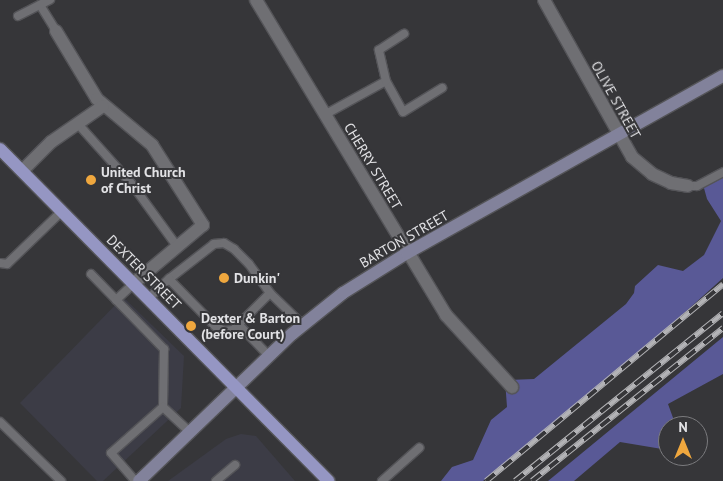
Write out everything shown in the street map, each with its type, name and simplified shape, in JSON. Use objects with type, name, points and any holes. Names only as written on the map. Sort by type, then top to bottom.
[{"type":"main road","name":"BARTON STREET","points":[[137,481],[303,325],[351,288],[407,253],[723,76]]},
{"type":"main road","name":"DEXTER STREET","points":[[2,155],[22,171],[329,481]]},
{"type":"street","name":"CHERRY STREET","points":[[256,0],[446,316],[512,387]]},
{"type":"street","name":"OLIVE STREET","points":[[544,0],[632,158],[652,174],[671,183],[688,186]]},
{"type":"street","points":[[56,31],[103,106],[138,131],[152,145],[203,225],[134,283]]},
{"type":"street","points":[[22,171],[51,142],[103,106]]},
{"type":"lane","points":[[18,16],[50,0]]},
{"type":"lane","points":[[40,5],[56,31]]},
{"type":"lane","points":[[404,34],[379,50],[386,80],[403,112],[442,88]]},
{"type":"lane","points":[[326,114],[386,80]]},
{"type":"lane","points":[[78,124],[131,183],[176,246]]},
{"type":"lane","points":[[688,186],[706,182],[723,172]]},
{"type":"lane","points":[[0,263],[7,264],[62,211]]},
{"type":"lane","points":[[149,298],[169,279],[214,244],[224,243],[234,249],[270,293],[303,325]]},
{"type":"lane","points":[[91,274],[164,349],[163,407],[111,453],[137,481]]},
{"type":"lane","points":[[169,279],[215,326],[224,331],[233,330],[270,293]]},
{"type":"lane","points":[[116,300],[134,283]]},
{"type":"lane","points":[[238,324],[269,356]]},
{"type":"lane","points":[[163,407],[190,432]]},
{"type":"lane","points":[[0,422],[61,481]]},
{"type":"lane","points":[[382,481],[419,448]]},
{"type":"lane","points":[[216,481],[235,465]]},
{"type":"shaded area","points":[[723,176],[723,278],[611,379],[483,481],[441,481],[452,467],[473,460],[491,420],[507,407],[505,380],[534,379],[626,304],[634,293],[635,286],[658,265],[683,271],[704,255],[721,221],[707,199],[702,181]]},
{"type":"shaded area","points":[[123,297],[184,356],[181,408],[103,481],[97,481],[20,403]]},
{"type":"shaded area","points":[[723,337],[723,374],[668,404],[672,416],[658,416],[658,448],[620,442],[574,481],[548,481]]},
{"type":"shaded area","points":[[241,434],[256,436],[295,481],[168,481],[226,439]]},
{"type":"railway","points":[[486,481],[723,284]]},
{"type":"railway","points":[[515,481],[723,313]]},
{"type":"railway","points":[[532,481],[723,328]]},
{"type":"place","name":"United Church of Christ","points":[[91,180]]},
{"type":"place","name":"Dunkin'","points":[[224,278]]},
{"type":"place","name":"Dexter & Barton (before Court)","points":[[191,326]]}]
